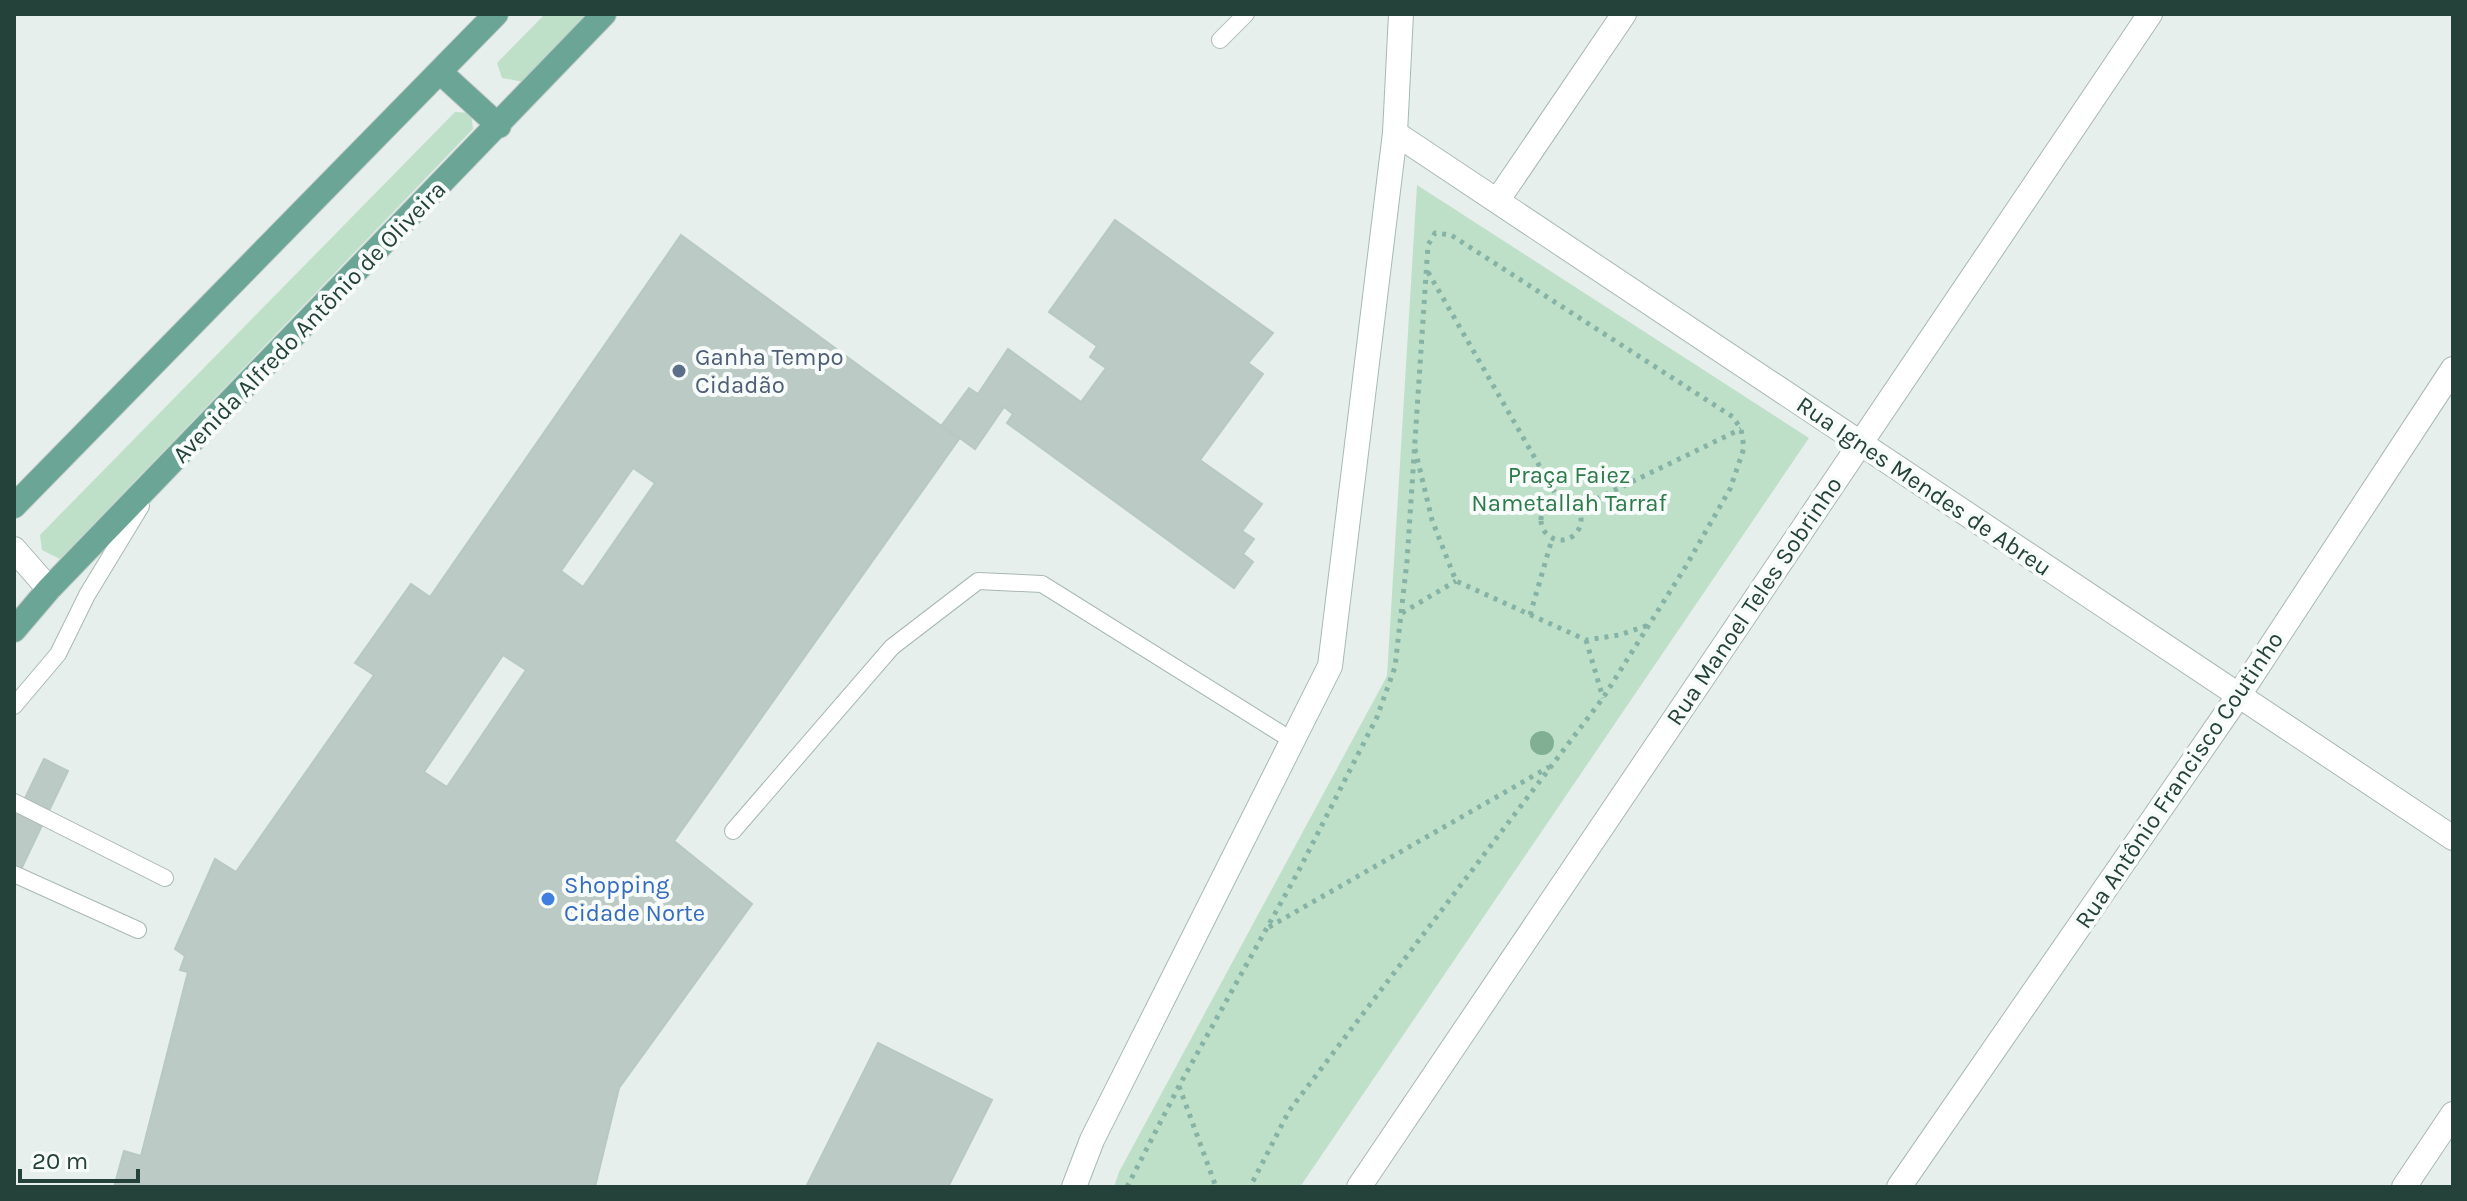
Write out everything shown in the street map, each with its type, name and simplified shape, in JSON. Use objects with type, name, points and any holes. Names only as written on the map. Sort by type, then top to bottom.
[{"type":"main road","points":[[14,506],[496,14]]},
{"type":"main road","name":"Avenida Alfredo Antônio de Oliveira","points":[[14,630],[49,589],[604,14]]},
{"type":"main road","points":[[440,72],[499,126]]},
{"type":"street","points":[[1074,1187],[1092,1140],[1330,666],[1395,133],[1401,14]]},
{"type":"street","points":[[1497,201],[1624,14]]},
{"type":"street","name":"Rua Manoel Teles Sobrinho","points":[[1359,1187],[2150,14]]},
{"type":"street","name":"Rua Ignes Mendes de Abreu","points":[[1395,133],[2453,838]]},
{"type":"street","name":"Rua Antônio Francisco Coutinho","points":[[1899,1187],[2239,695],[2453,369]]},
{"type":"street","points":[[14,549],[49,589]]},
{"type":"street","points":[[2404,1187],[2453,1114]]},
{"type":"lane","points":[[1220,40],[1246,14]]},
{"type":"lane","points":[[14,706],[58,654],[101,570],[161,473]]},
{"type":"lane","points":[[733,831],[892,647],[978,581],[1042,584],[1293,741]]},
{"type":"lane","points":[[14,802],[165,878]]},
{"type":"lane","points":[[14,874],[138,930]]},
{"type":"path","points":[[1127,1187],[1179,1086],[1298,872],[1377,717],[1395,667],[1402,613],[1428,245],[1435,233],[1451,235],[1733,417],[1741,429],[1744,448],[1730,489],[1603,698],[1289,1111],[1250,1187]]},
{"type":"path","points":[[1426,270],[1559,500]]},
{"type":"path","points":[[1578,508],[1741,429]]},
{"type":"path","points":[[1414,444],[1432,520],[1456,581],[1586,640],[1619,635],[1649,625]]},
{"type":"path","points":[[1559,500],[1570,502],[1578,508],[1582,517],[1581,528],[1574,537],[1564,541],[1552,539],[1544,531],[1541,521],[1543,511],[1550,503],[1559,500]]},
{"type":"path","points":[[1530,615],[1552,539]]},
{"type":"path","points":[[1402,613],[1456,581]]},
{"type":"path","points":[[1586,640],[1603,698]]},
{"type":"path","points":[[1267,928],[1553,765]]},
{"type":"path","points":[[1179,1086],[1216,1187]]},
{"type":"green space","points":[[545,14],[590,14],[524,82],[502,78],[497,63]]},
{"type":"green space","points":[[455,112],[471,113],[473,129],[60,559],[42,550],[40,535]]},
{"type":"green space","name":"Praça Faiez Nametallah Tarraf","points":[[1417,185],[1809,438],[1300,1187],[1114,1187],[1119,1172],[1387,676]]},
{"type":"building","points":[[1115,220],[1273,333],[1248,363],[1263,374],[1200,460],[1262,504],[1242,531],[1254,539],[1243,554],[1253,562],[1234,588],[1007,423],[1013,414],[1004,407],[975,449],[942,425],[969,388],[978,394],[1008,349],[1081,402],[1106,368],[1090,357],[1097,346],[1049,312]]},
{"type":"building","points":[[681,235],[959,439],[674,841],[752,904],[619,1088],[595,1187],[114,1187],[124,1151],[141,1156],[188,972],[180,970],[185,956],[175,949],[215,859],[236,872],[374,675],[355,663],[411,584],[430,597]],"holes":[[[633,468],[655,483],[583,587],[561,571]],[[503,655],[526,670],[447,787],[424,772]]]},
{"type":"building","points":[[44,759],[68,771],[14,884],[14,821]]},
{"type":"building","points":[[878,1043],[992,1100],[948,1187],[806,1187]]},
{"type":"place","name":"Ganha Tempo Cidadão","points":[[679,371]]},
{"type":"place","name":"Shopping Cidade Norte","points":[[548,899]]}]
